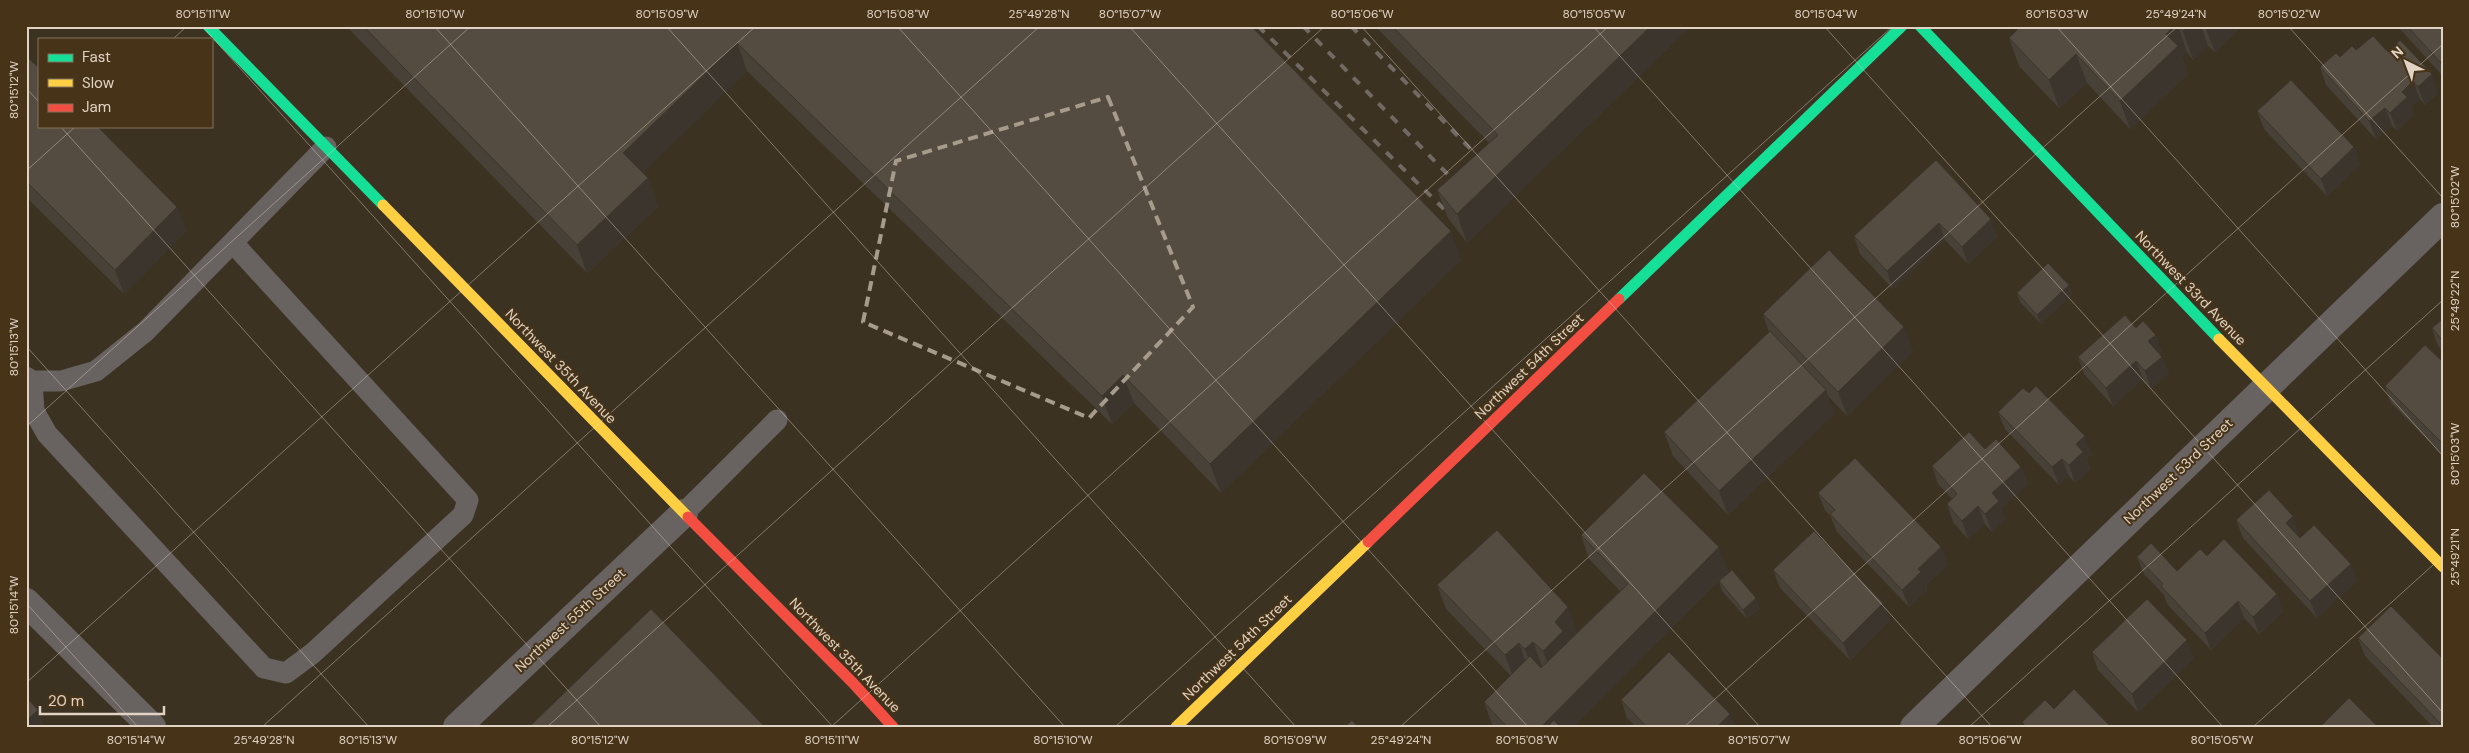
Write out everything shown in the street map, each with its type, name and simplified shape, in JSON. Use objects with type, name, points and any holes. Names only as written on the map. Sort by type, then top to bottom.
[{"type":"street","name":"Northwest 35th Avenue","points":[[208,26],[684,514],[853,683],[893,727]]},
{"type":"street","name":"Northwest 54th Street","points":[[1176,727],[1902,26]]},
{"type":"street","name":"Northwest 33rd Avenue","points":[[1920,26],[2265,387],[2443,567]]},
{"type":"street","name":"Northwest 53rd Street","points":[[1914,727],[2443,217]]},
{"type":"street","name":"Northwest 55th Street","points":[[457,727],[684,514]]},
{"type":"street","points":[[26,602],[152,727]]},
{"type":"lane","points":[[233,243],[468,500],[463,515],[313,653],[286,673],[264,668],[47,434],[34,411],[29,379],[61,381],[96,371],[146,331],[326,147]]},
{"type":"lane","points":[[684,514],[777,420]]},
{"type":"highlighted area","points":[[1108,97],[1193,307],[1089,418],[863,322],[896,161]]},
{"type":"building","points":[[363,26],[1251,26],[1451,231],[1210,464],[1123,375],[1102,396],[737,43],[623,153],[648,178],[577,245]]},
{"type":"building","points":[[1392,26],[1651,26],[1457,214],[1437,190],[1498,135]]},
{"type":"building","points":[[2021,26],[2174,26],[2166,34],[2178,46],[2120,101],[2076,54],[2049,80],[2009,38]]},
{"type":"building","points":[[2179,26],[2188,26],[2183,31]]},
{"type":"building","points":[[2407,26],[2443,26],[2443,60],[2440,62]]},
{"type":"building","points":[[2373,36],[2388,52],[2400,40],[2432,74],[2418,87],[2413,81],[2402,92],[2407,97],[2390,113],[2385,108],[2369,121],[2320,67],[2336,53],[2340,57],[2352,46],[2356,50]]},
{"type":"building","points":[[26,56],[38,67],[38,128],[99,128],[177,207],[115,270],[26,181]]},
{"type":"building","points":[[2291,80],[2354,147],[2321,179],[2257,111]]},
{"type":"building","points":[[1936,160],[1991,219],[1962,247],[1939,223],[1887,271],[1854,236]]},
{"type":"building","points":[[1829,250],[1904,327],[1838,392],[1763,314]]},
{"type":"building","points":[[2048,263],[2069,285],[2037,315],[2017,293]]},
{"type":"building","points":[[2125,315],[2136,328],[2143,321],[2156,335],[2148,341],[2162,357],[2145,371],[2136,361],[2106,388],[2078,357]]},
{"type":"building","points":[[2443,319],[2443,341],[2432,328]]},
{"type":"building","points":[[1770,331],[1826,390],[1719,491],[1664,432]]},
{"type":"building","points":[[2425,345],[2443,362],[2443,444],[2385,386]]},
{"type":"building","points":[[2036,386],[2085,436],[2076,444],[2083,452],[2069,465],[2062,459],[2052,467],[1998,412],[2023,388],[2029,393]]},
{"type":"building","points":[[1969,432],[1985,449],[1996,439],[2021,467],[1992,493],[1999,501],[1985,514],[1978,506],[1962,521],[1947,504],[1957,494],[1932,466]]},
{"type":"building","points":[[1855,458],[1941,547],[1918,569],[1921,572],[1902,590],[1830,514],[1835,510],[1818,493]]},
{"type":"building","points":[[1644,473],[1719,547],[1541,727],[1507,727],[1484,702],[1530,656],[1541,668],[1628,584],[1581,535]]},
{"type":"building","points":[[2269,490],[2293,516],[2286,523],[2300,538],[2314,525],[2351,564],[2310,601],[2236,520]]},
{"type":"building","points":[[1497,530],[1568,607],[1555,622],[1563,631],[1543,651],[1533,642],[1525,649],[1519,643],[1505,655],[1437,585]]},
{"type":"building","points":[[1814,531],[1883,603],[1843,643],[1773,570]]},
{"type":"building","points":[[2224,539],[2277,594],[2253,617],[2238,601],[2205,633],[2137,557],[2151,543],[2177,571],[2200,549],[2207,556]]},
{"type":"building","points":[[1732,570],[1756,598],[1743,610],[1719,581]]},
{"type":"building","points":[[2147,599],[2187,640],[2132,694],[2092,652]]},
{"type":"building","points":[[2391,606],[2443,659],[2443,726],[2358,638]]},
{"type":"building","points":[[651,609],[765,727],[529,727]]},
{"type":"building","points":[[1669,652],[1730,714],[1717,727],[1647,727],[1621,700]]},
{"type":"building","points":[[2074,689],[2111,727],[2026,727],[2022,722],[2045,700],[2054,709]]},
{"type":"building","points":[[26,697],[38,710],[26,721]]},
{"type":"building","points":[[2349,698],[2378,727],[2320,727]]},
{"type":"building","points":[[1352,720],[1358,727],[1345,727]]},
{"type":"building","points":[[1554,720],[1560,727],[1547,727]]},
{"type":"railway","points":[[1258,26],[1446,211]]},
{"type":"railway","points":[[1303,26],[1460,187]]},
{"type":"railway","points":[[1351,26],[1486,165]]},
{"type":"traffic: fast","points":[[208,26],[383,205]]},
{"type":"traffic: fast","points":[[1619,299],[1902,26]]},
{"type":"traffic: fast","points":[[1920,26],[2219,339]]},
{"type":"traffic: slow","points":[[383,205],[688,517]]},
{"type":"traffic: slow","points":[[2219,339],[2443,567]]},
{"type":"traffic: slow","points":[[1176,727],[1368,542]]},
{"type":"traffic: jam","points":[[1368,542],[1619,299]]},
{"type":"traffic: jam","points":[[688,517],[853,683],[893,727]]}]
